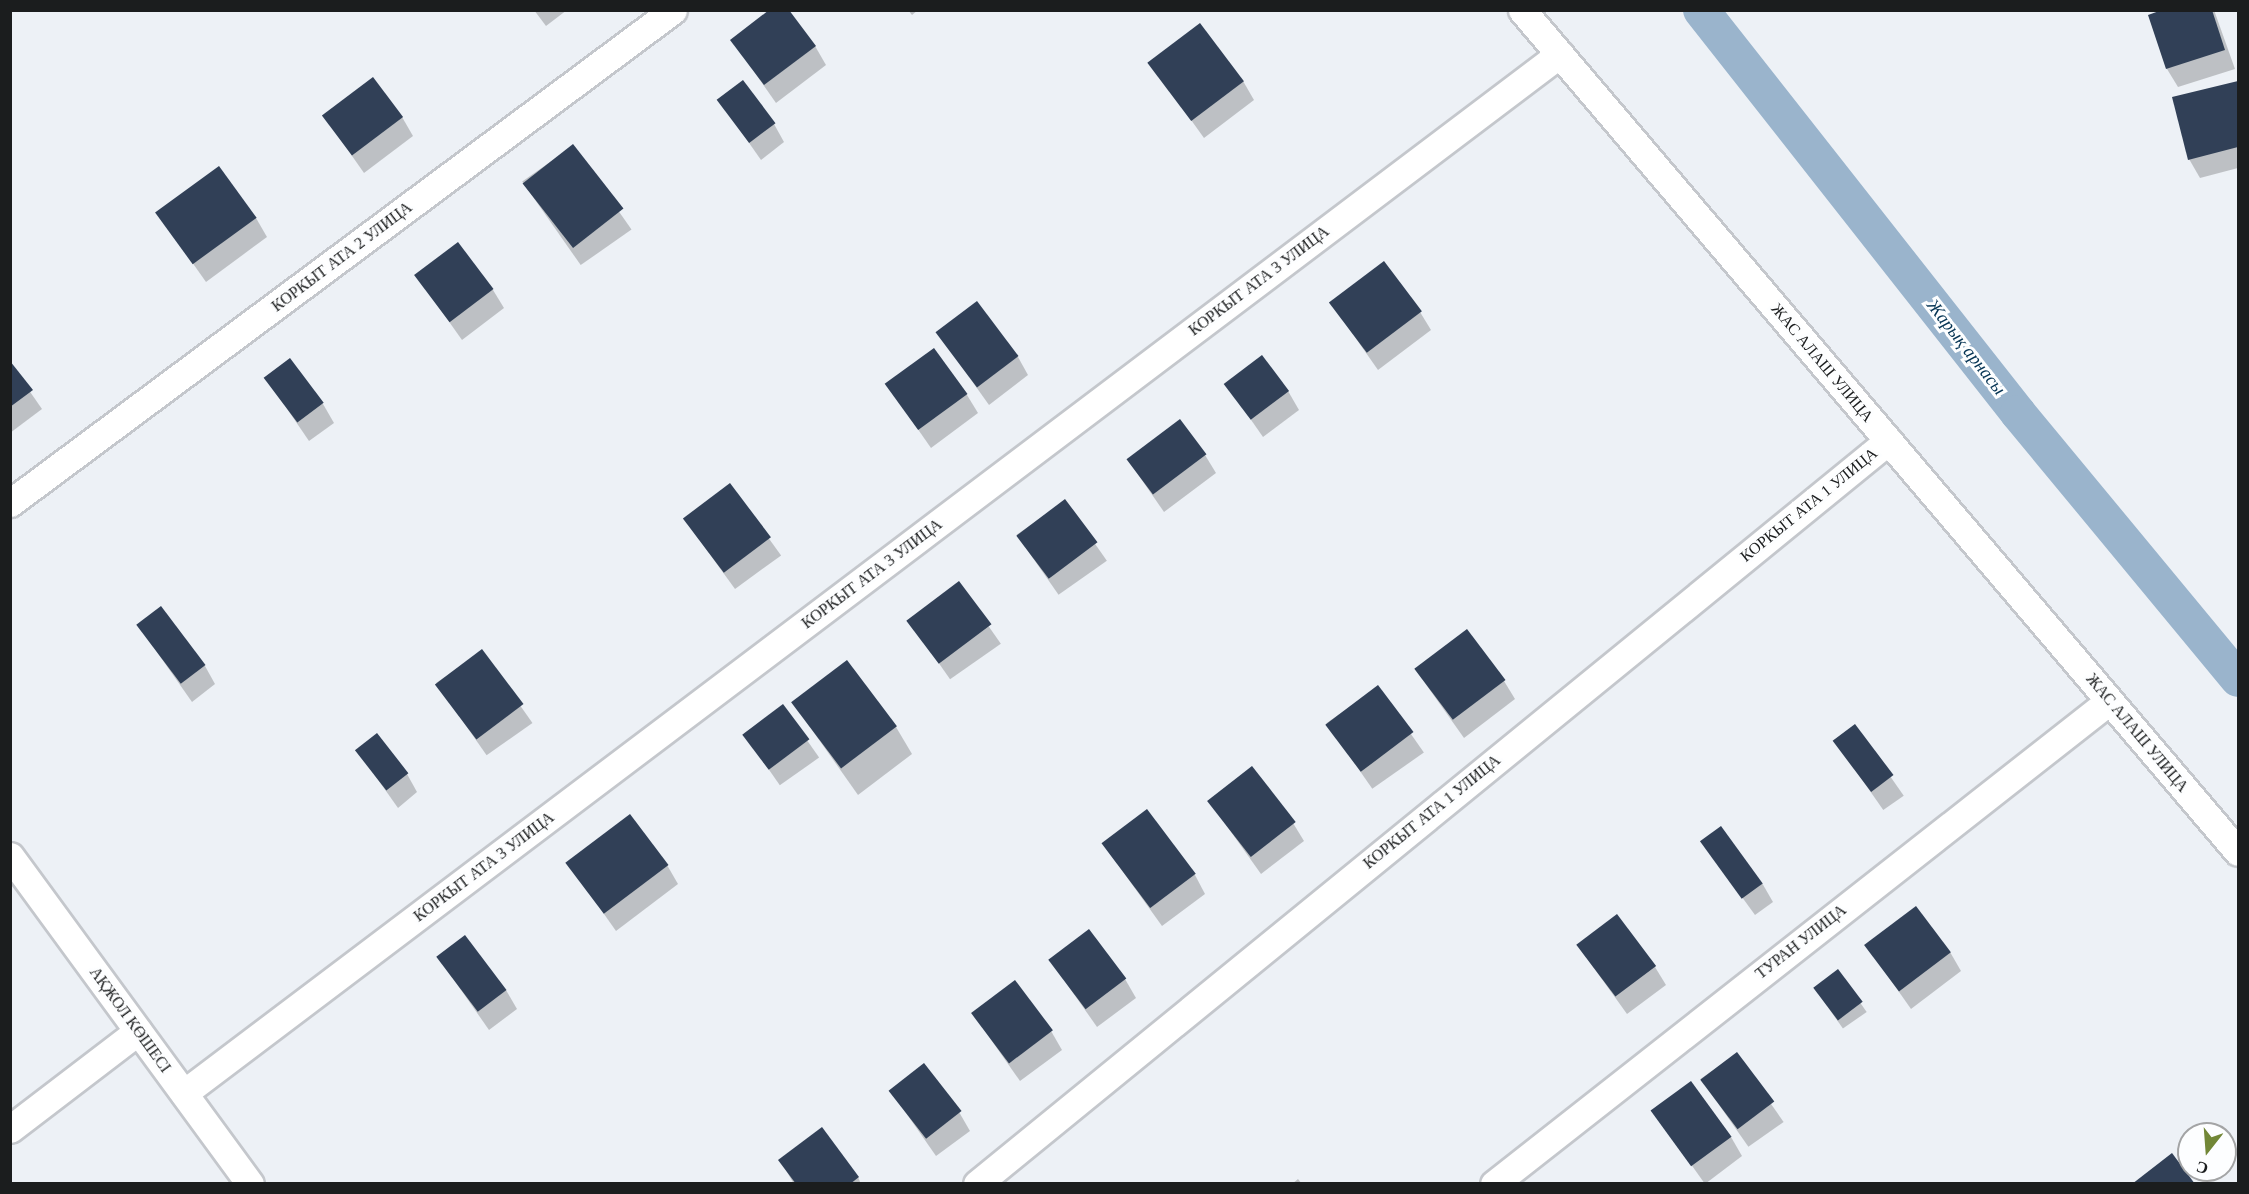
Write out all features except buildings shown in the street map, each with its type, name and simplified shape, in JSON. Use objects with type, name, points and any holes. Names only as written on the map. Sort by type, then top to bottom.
[{"type":"street","name":"КОРКЫТ АТА 2 УЛИЦА","points":[[10,503],[673,10]]},
{"type":"street","name":"ЖАС АЛАШ УЛИЦА","points":[[1522,10],[2238,852]]},
{"type":"street","name":"КОРКЫТ АТА 3 УЛИЦА","points":[[184,1093],[1560,54]]},
{"type":"street","name":"КОРКЫТ АТА 1 УЛИЦА","points":[[977,1184],[1888,441]]},
{"type":"street","name":"ТУРАН УЛИЦА","points":[[1494,1184],[2109,700]]},
{"type":"street","name":"АҚЖОЛ КӨШЕСІ","points":[[10,856],[250,1184]]},
{"type":"street","points":[[10,1129],[138,1031]]},
{"type":"waterway","name":"Жарық арнасы","points":[[1701,10],[2018,413],[2238,679]]}]
